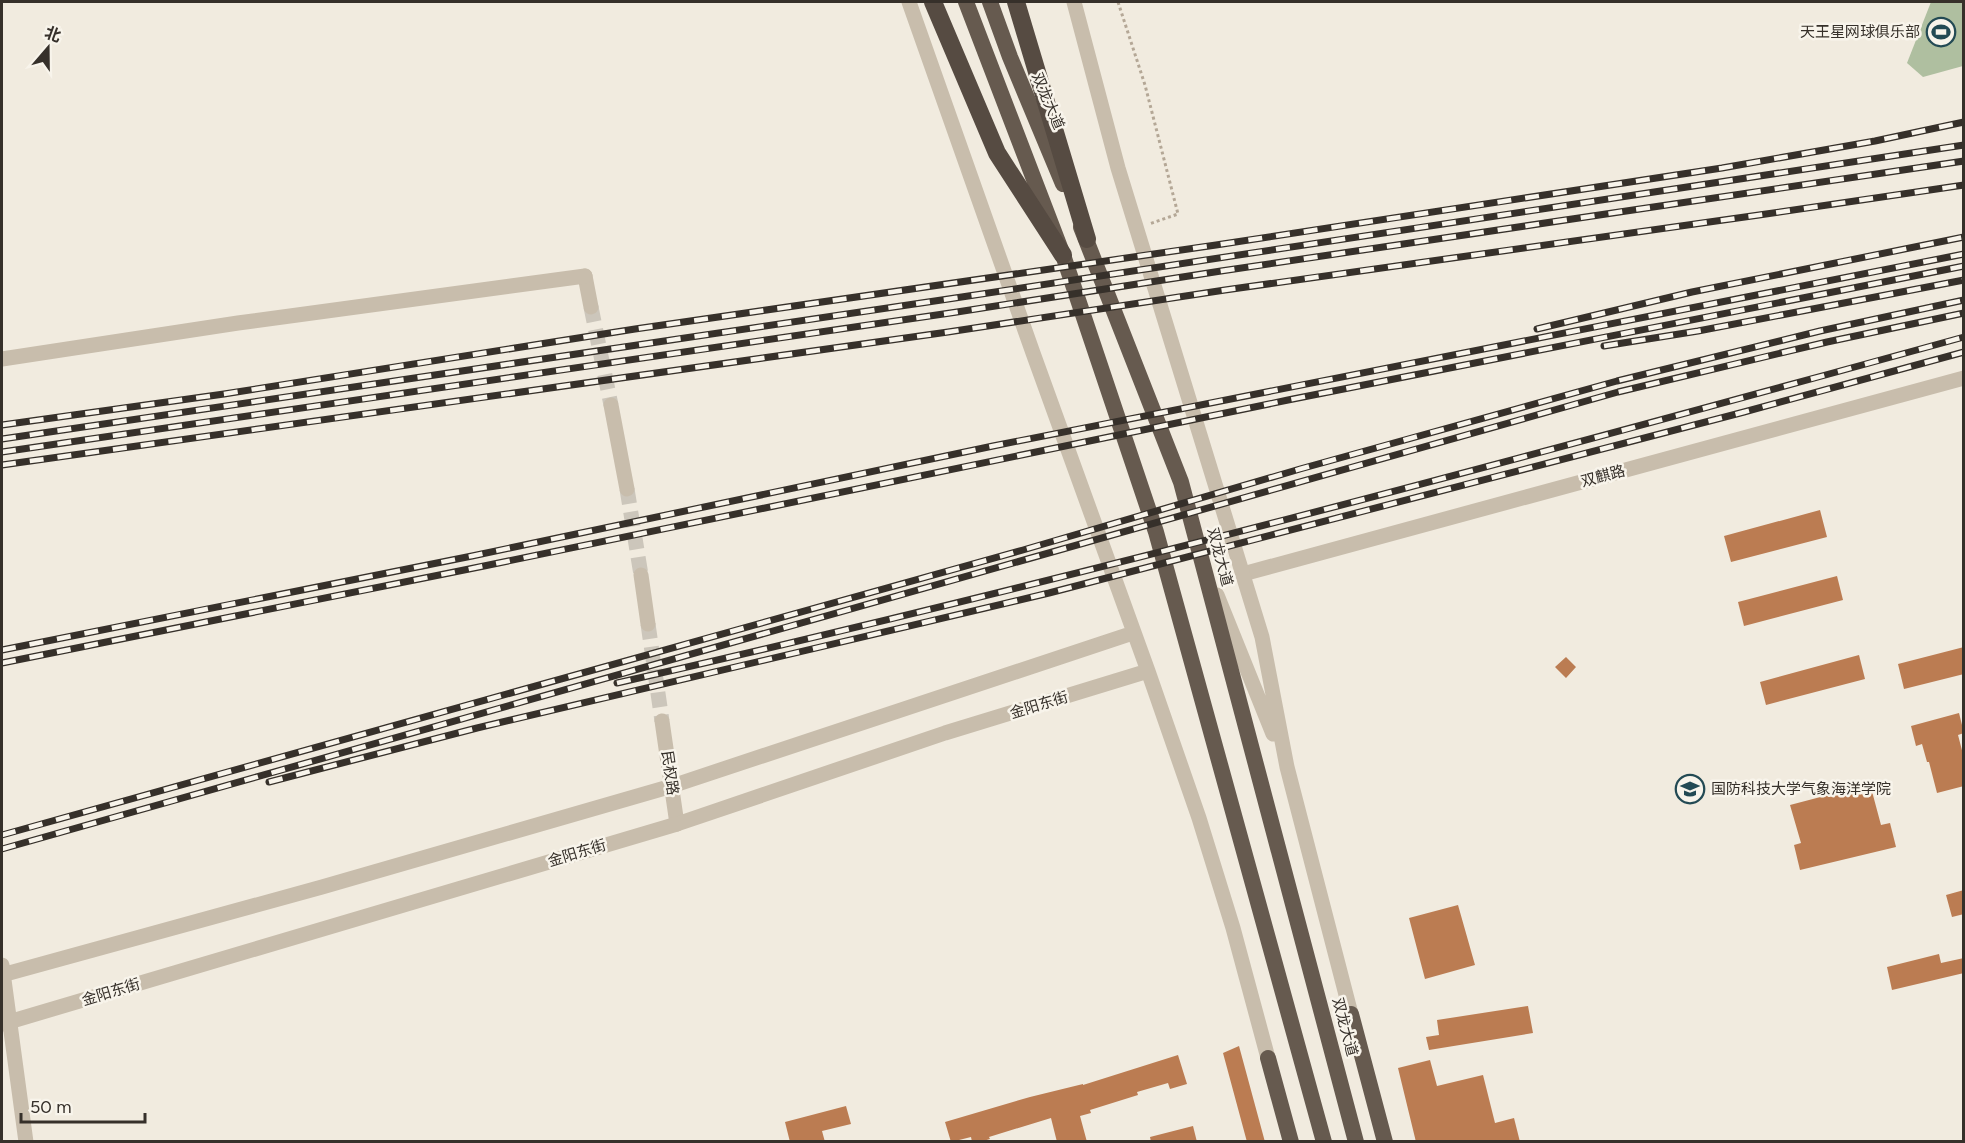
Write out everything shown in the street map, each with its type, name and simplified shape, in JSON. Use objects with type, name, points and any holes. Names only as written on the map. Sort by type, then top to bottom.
[{"type":"highway","points":[[933,2],[997,153],[1063,255]]},
{"type":"highway","points":[[966,2],[1063,255],[1156,532],[1324,1142]]},
{"type":"highway","name":"双龙大道","points":[[990,2],[1181,482],[1356,1142]]},
{"type":"highway","points":[[1017,2],[1086,239]]},
{"type":"highway","name":"双龙大道","points":[[1351,1014],[1385,1142]]},
{"type":"highway","points":[[1268,1058],[1292,1142]]},
{"type":"street","points":[[909,2],[1148,671],[1233,928],[1268,1058]]},
{"type":"street","points":[[1074,2],[1118,168],[1262,637],[1287,767],[1351,1014]]},
{"type":"street","points":[[2,359],[585,276],[591,307]]},
{"type":"street","name":"双麒路","points":[[1243,574],[1964,378]]},
{"type":"street","points":[[611,405],[627,489]]},
{"type":"street","points":[[1200,555],[1287,767]]},
{"type":"street","points":[[641,575],[648,624]]},
{"type":"street","points":[[26,1142],[5,1023],[2,972],[333,884],[672,786],[1133,633]]},
{"type":"street","name":"金阳东街","points":[[5,1023],[677,824],[945,734],[1148,671]]},
{"type":"street","name":"民权路","points":[[662,721],[677,824]]},
{"type":"path","points":[[1119,2],[1145,85],[1178,213],[1137,229]]},
{"type":"green space","name":"天王星网球俱乐部","points":[[1931,2],[1963,2],[1963,66],[1923,77],[1907,63]]},
{"type":"building","points":[[1820,510],[1827,537],[1731,562],[1724,536]]},
{"type":"building","points":[[1837,576],[1843,600],[1744,626],[1738,602]]},
{"type":"building","points":[[1964,647],[1964,674],[1904,689],[1898,664]]},
{"type":"building","points":[[1859,655],[1865,679],[1766,705],[1760,682]]},
{"type":"building","points":[[1566,657],[1576,667],[1566,678],[1555,667]]},
{"type":"building","points":[[1959,713],[1964,733],[1958,735],[1964,758],[1964,786],[1937,793],[1929,762],[1927,762],[1922,744],[1916,746],[1911,726]]},
{"type":"building","points":[[1870,784],[1881,825],[1890,823],[1896,847],[1800,870],[1794,845],[1801,843],[1790,805]]},
{"type":"building","points":[[1964,890],[1964,914],[1952,917],[1946,895]]},
{"type":"building","points":[[1458,905],[1475,965],[1425,979],[1409,918]]},
{"type":"building","points":[[1939,954],[1941,963],[1964,958],[1964,973],[1892,990],[1887,967]]},
{"type":"building","points":[[1528,1006],[1533,1033],[1429,1050],[1426,1037],[1439,1035],[1437,1020]]},
{"type":"building","points":[[1239,1046],[1265,1142],[1247,1142],[1223,1053]]},
{"type":"building","points":[[1178,1055],[1187,1084],[1170,1089],[1168,1083],[1090,1110],[1091,1113],[1080,1116],[1087,1142],[1057,1142],[1051,1118],[989,1137],[990,1139],[980,1142],[972,1142],[971,1137],[951,1142],[945,1122],[1030,1097],[1083,1085]]},
{"type":"building","points":[[1430,1060],[1437,1086],[1483,1075],[1495,1123],[1514,1118],[1520,1142],[1416,1142],[1398,1068]]},
{"type":"building","points":[[846,1106],[851,1124],[822,1131],[825,1142],[790,1142],[785,1122]]},
{"type":"building","points":[[1193,1126],[1197,1142],[1151,1142],[1150,1137]]},
{"type":"tunnel","points":[[591,307],[611,405]]},
{"type":"tunnel","points":[[627,489],[641,575]]},
{"type":"tunnel","points":[[648,624],[662,721]]},
{"type":"railway","points":[[2,425],[224,394],[635,329],[1216,245],[1722,168],[1875,141],[1964,122]]},
{"type":"railway","points":[[2,439],[1964,145]]},
{"type":"railway","points":[[2,452],[1964,161]]},
{"type":"railway","points":[[2,465],[948,332],[1225,290],[1964,185]]},
{"type":"railway","points":[[1537,329],[1692,292],[1964,237]]},
{"type":"railway","points":[[2,650],[472,556],[993,446],[1964,254]]},
{"type":"railway","points":[[2,663],[1288,400],[1964,266]]},
{"type":"railway","points":[[1604,346],[1698,331],[1964,280]]},
{"type":"railway","points":[[2,835],[1023,550],[1300,469],[1617,381],[1820,331],[1964,300]]},
{"type":"railway","points":[[2,849],[1618,392],[1827,342],[1964,313]]},
{"type":"railway","points":[[617,683],[955,603],[1292,518],[1964,337]]},
{"type":"railway","points":[[269,782],[477,728],[1049,593],[1744,412],[1964,352]]},
{"type":"place","name":"天王星网球俱乐部","points":[[1941,32]]},
{"type":"place","name":"国防科技大学气象海洋学院","points":[[1690,789]]}]
